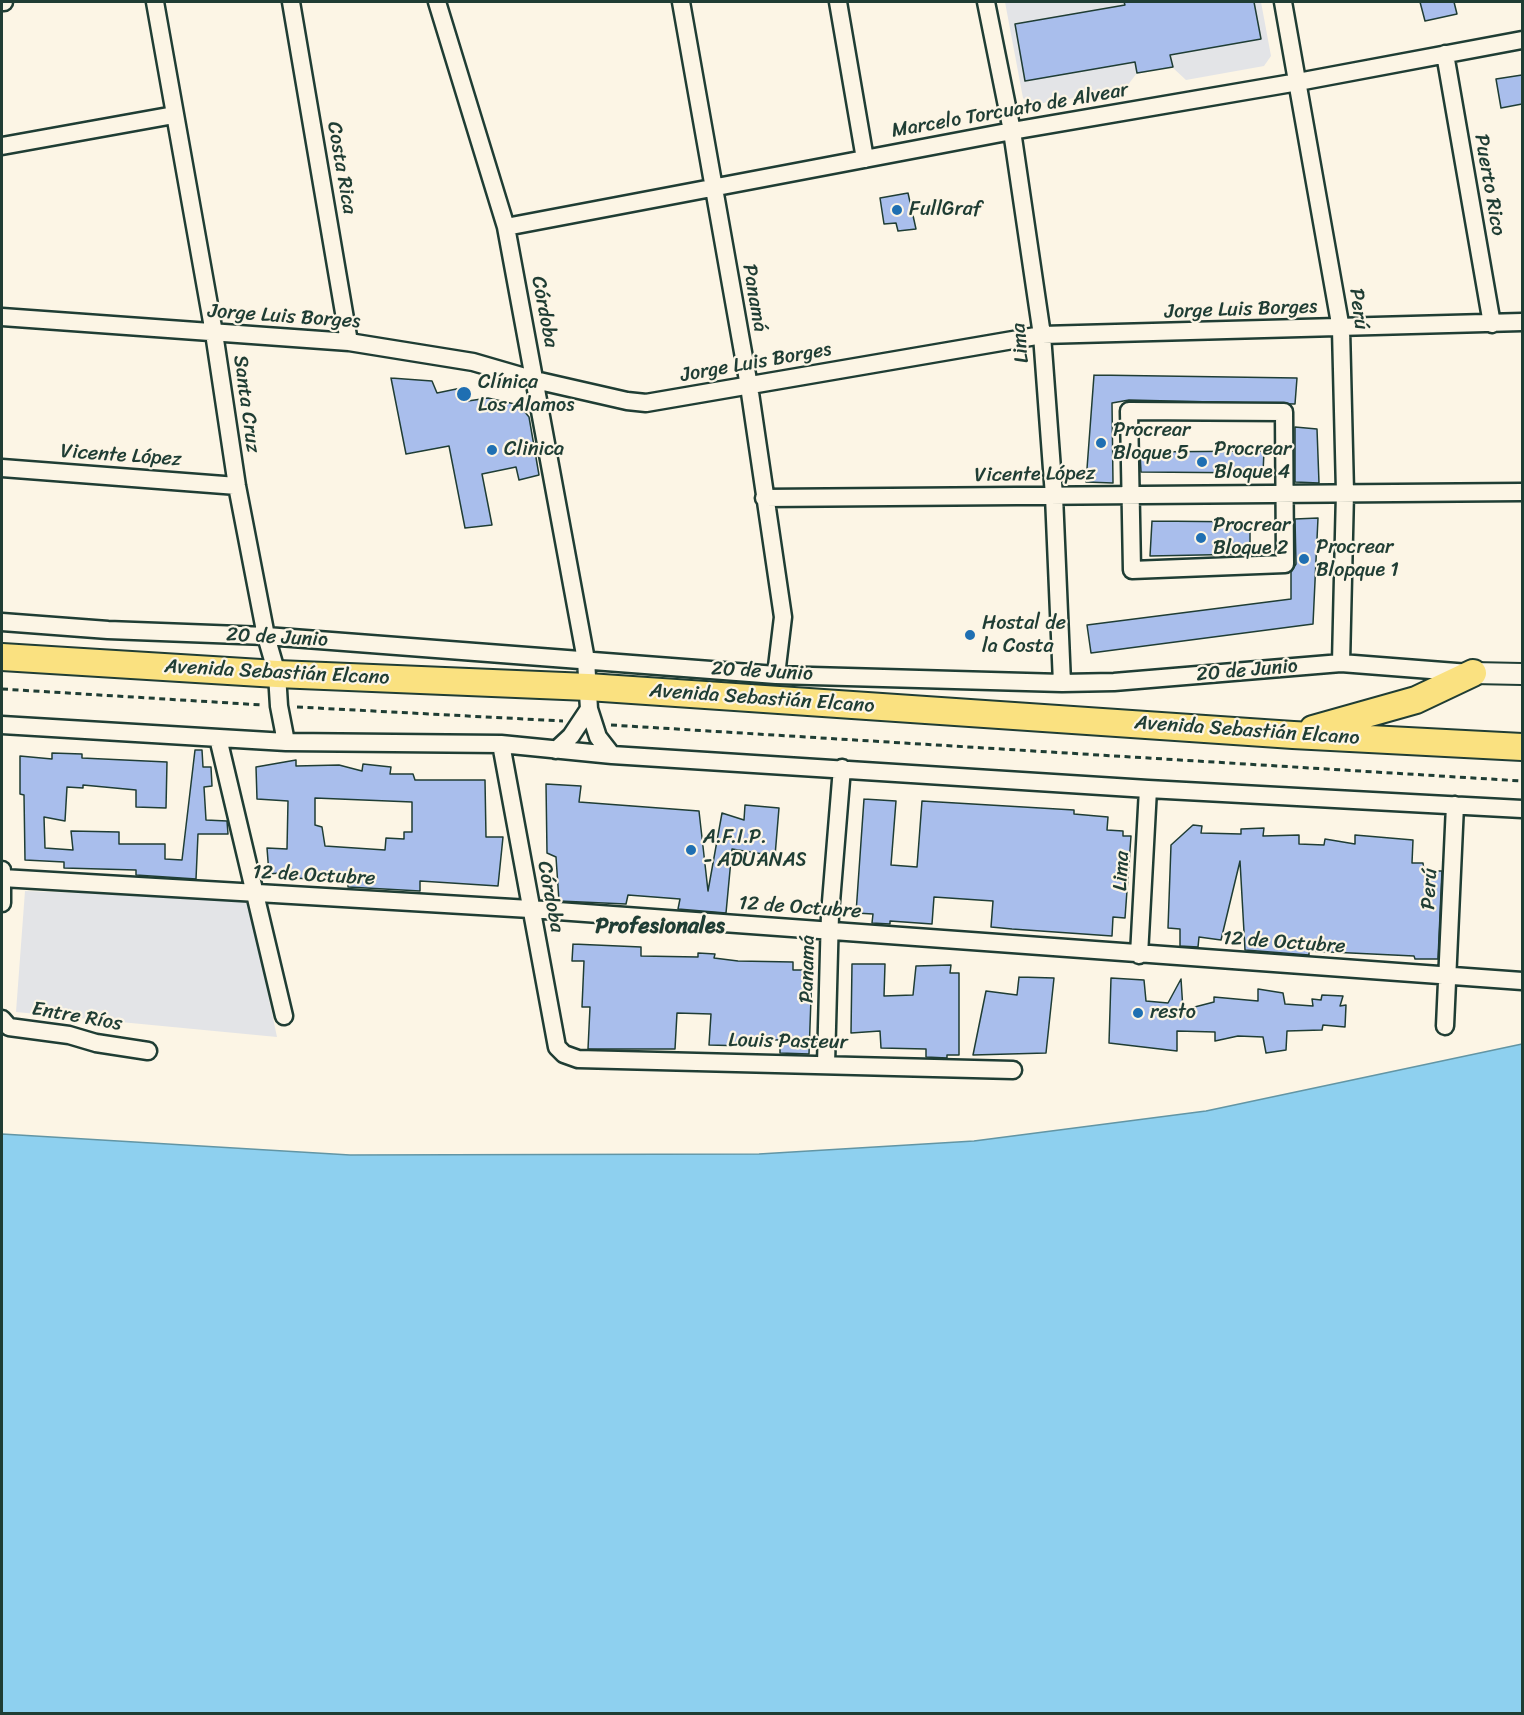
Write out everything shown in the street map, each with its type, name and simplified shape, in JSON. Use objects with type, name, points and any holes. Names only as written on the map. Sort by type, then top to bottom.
[{"type":"main road","name":"Avenida Sebastián Elcano","points":[[2,657],[277,674],[588,710],[1293,735],[1522,747]]},
{"type":"main road","points":[[1293,735],[1416,700],[1473,673]]},
{"type":"street","name":"Santa Cruz","points":[[155,2],[214,333],[237,486],[266,636],[277,674],[279,706],[286,742]]},
{"type":"street","name":"Costa Rica","points":[[291,2],[349,342]]},
{"type":"street","name":"Córdoba","points":[[437,2],[506,227],[586,660],[588,710],[598,737],[612,755]]},
{"type":"street","name":"Panamá","points":[[681,2],[749,386],[783,617],[776,675]]},
{"type":"street","points":[[837,2],[865,159]]},
{"type":"street","name":"Lima","points":[[986,2],[1012,131],[1042,335],[1054,496],[1062,683]]},
{"type":"street","name":"Perú","points":[[1283,2],[1341,328],[1345,492],[1341,663]]},
{"type":"street","name":"Marcelo Torcuato de Alvear","points":[[506,227],[1012,131],[1298,82],[1522,40]]},
{"type":"street","name":"Puerto Rico","points":[[1445,54],[1492,324]]},
{"type":"street","points":[[2,146],[174,115]]},
{"type":"street","name":"Jorge Luis Borges","points":[[2,317],[349,342],[472,362],[536,380],[627,401],[646,403],[1042,335],[1522,322]]},
{"type":"street","points":[[1129,411],[1284,412],[1285,493],[1285,564],[1132,570],[1129,411]]},
{"type":"street","name":"Vicente López","points":[[2,468],[237,486]]},
{"type":"street","name":"Vicente López","points":[[764,498],[1522,492]]},
{"type":"street","name":"20 de Junio","points":[[2,622],[108,630],[266,636],[776,675],[1062,683],[1113,682],[1341,663],[1473,673],[1522,674]]},
{"type":"street","points":[[556,750],[588,710]]},
{"type":"street","points":[[2,725],[286,742],[501,744],[612,755],[1148,789],[1522,809]]},
{"type":"street","points":[[218,738],[284,1016]]},
{"type":"street","name":"Córdoba","points":[[501,744],[557,1047],[564,1054]]},
{"type":"street","name":"Panamá","points":[[826,1064],[830,931],[842,768]]},
{"type":"street","name":"Lima","points":[[1139,955],[1148,789]]},
{"type":"street","name":"Perú","points":[[1447,975],[1455,805]]},
{"type":"street","points":[[2,875],[2,903]]},
{"type":"street","name":"12 de Octubre","points":[[2,875],[255,894],[530,909],[1522,981]]},
{"type":"street","points":[[1445,1026],[1447,975]]},
{"type":"street","name":"Entre Ríos","points":[[2,1020],[9,1027],[69,1035],[96,1043],[148,1051]]},
{"type":"street","name":"Louis Pasteur","points":[[564,1054],[578,1059],[1013,1070]]},
{"type":"path","points":[[2,689],[279,706],[588,710],[750,735],[1382,770],[1522,781]]},
{"type":"shaded area","points":[[1005,2],[1261,2],[1271,56],[1264,66],[1186,80],[1172,67],[1137,73],[1124,90],[1031,105],[1023,98]]},
{"type":"shaded area","points":[[25,891],[248,899],[277,1037],[16,1012]]},
{"type":"water","points":[[1522,1044],[1522,1713],[2,1713],[2,1134],[350,1155],[759,1154],[974,1141],[1206,1111]]},
{"type":"building","points":[[1124,2],[1254,2],[1261,39],[1170,55],[1173,67],[1137,73],[1135,62],[1025,81],[1015,24],[1125,5]]},
{"type":"building","points":[[1420,2],[1454,2],[1457,14],[1425,21]]},
{"type":"building","points":[[1522,75],[1522,104],[1501,108],[1496,79]]},
{"type":"building","name":"FullGraf","points":[[908,193],[916,229],[898,231],[896,223],[884,224],[880,198]]},
{"type":"building","name":"Procrear Bloque 5","points":[[1094,375],[1297,378],[1295,404],[1129,400],[1112,403],[1113,483],[1086,482]]},
{"type":"building","name":"Clinica","points":[[391,378],[432,381],[437,393],[466,387],[468,401],[488,398],[519,405],[529,417],[539,475],[519,480],[516,467],[482,474],[492,525],[465,528],[449,446],[406,454]]},
{"type":"building","name":"Procrear Bloque 2","points":[[1295,427],[1317,429],[1319,483],[1295,482]]},
{"type":"building","name":"Procrear Bloque 4","points":[[1264,451],[1263,473],[1141,472],[1140,452]]},
{"type":"building","name":"Procrear Blopque 1","points":[[1318,518],[1313,624],[1091,653],[1087,625],[1291,599],[1291,572],[1296,564],[1295,519]]},
{"type":"building","name":"Procrear Bloque 2","points":[[1152,521],[1250,522],[1250,554],[1150,556]]},
{"type":"building","points":[[195,750],[202,750],[203,767],[211,767],[212,786],[204,787],[206,820],[227,821],[228,834],[198,834],[196,879],[136,875],[136,870],[64,868],[64,862],[25,860],[24,795],[20,794],[20,756],[52,759],[52,753],[82,754],[82,758],[167,762],[166,808],[136,807],[136,790],[83,785],[83,788],[67,787],[65,821],[44,817],[45,848],[73,850],[71,831],[119,832],[119,844],[165,844],[165,859],[182,860]]},
{"type":"building","points":[[296,760],[296,766],[339,765],[362,771],[363,764],[391,767],[390,774],[413,774],[415,780],[485,780],[486,837],[503,837],[498,886],[420,881],[420,891],[348,887],[348,878],[316,875],[316,879],[291,878],[290,872],[269,874],[267,848],[287,849],[288,801],[257,799],[256,767]],"holes":[[[315,798],[412,802],[412,832],[404,832],[404,839],[386,838],[385,850],[325,846],[322,827],[315,825]]]},
{"type":"building","name":"A.F.I.P. - ADUANAS","points":[[546,784],[581,786],[579,802],[699,811],[708,891],[722,813],[744,820],[745,805],[779,808],[775,856],[732,849],[726,913],[678,909],[680,899],[628,895],[626,904],[559,901],[556,857],[547,853]]},
{"type":"building","points":[[864,799],[896,801],[891,865],[917,867],[922,801],[1074,810],[1074,814],[1108,817],[1107,830],[1123,831],[1123,836],[1131,836],[1125,918],[1113,917],[1112,936],[991,927],[993,901],[934,897],[932,924],[890,921],[890,924],[872,923],[873,914],[856,913]]},
{"type":"building","points":[[1193,825],[1202,826],[1201,833],[1241,834],[1241,829],[1264,828],[1263,836],[1299,835],[1299,844],[1324,845],[1325,839],[1355,844],[1355,835],[1413,840],[1412,863],[1423,863],[1424,871],[1442,871],[1438,959],[1309,951],[1309,955],[1245,950],[1240,861],[1221,940],[1199,937],[1198,947],[1180,946],[1180,929],[1168,928],[1171,845]]},
{"type":"building","points":[[573,944],[641,947],[641,956],[698,957],[698,953],[715,954],[714,958],[738,961],[793,962],[793,970],[812,970],[809,1054],[780,1053],[780,1040],[746,1039],[746,1046],[709,1045],[711,1014],[677,1013],[675,1049],[588,1049],[590,1007],[582,1007],[584,961],[572,961]]},
{"type":"building","points":[[852,964],[885,964],[884,996],[913,995],[916,966],[951,965],[950,973],[959,973],[959,1055],[947,1055],[947,1058],[926,1057],[926,1049],[881,1048],[880,1031],[851,1033]]},
{"type":"building","points":[[1019,977],[1054,978],[1046,1053],[973,1055],[986,991],[1017,995]]},
{"type":"building","points":[[1111,978],[1144,980],[1146,1001],[1168,1003],[1181,979],[1183,1010],[1214,1002],[1214,997],[1258,1001],[1258,989],[1283,993],[1285,1004],[1313,1006],[1312,999],[1321,1000],[1322,995],[1343,996],[1340,1006],[1346,1005],[1345,1027],[1323,1025],[1322,1030],[1287,1031],[1286,1050],[1266,1053],[1263,1037],[1238,1036],[1215,1041],[1215,1032],[1177,1031],[1177,1051],[1109,1043]]},
{"type":"place","name":"FullGraf","points":[[897,210]]},
{"type":"place","name":"Clínica Los Alamos","points":[[464,394]]},
{"type":"place","name":"Procrear Bloque 5","points":[[1101,443]]},
{"type":"place","name":"Clinica","points":[[492,450]]},
{"type":"place","name":"Procrear Bloque 4","points":[[1202,462]]},
{"type":"place","name":"Procrear Bloque 2","points":[[1201,538]]},
{"type":"place","name":"Procrear Blopque 1","points":[[1304,559]]},
{"type":"place","name":"Hostal de la Costa","points":[[970,635]]},
{"type":"place","name":"A.F.I.P. - ADUANAS","points":[[691,850]]},
{"type":"place","name":"resto","points":[[1138,1013]]},
{"type":"district","name":"Profesionales","points":[[660,927]]}]
